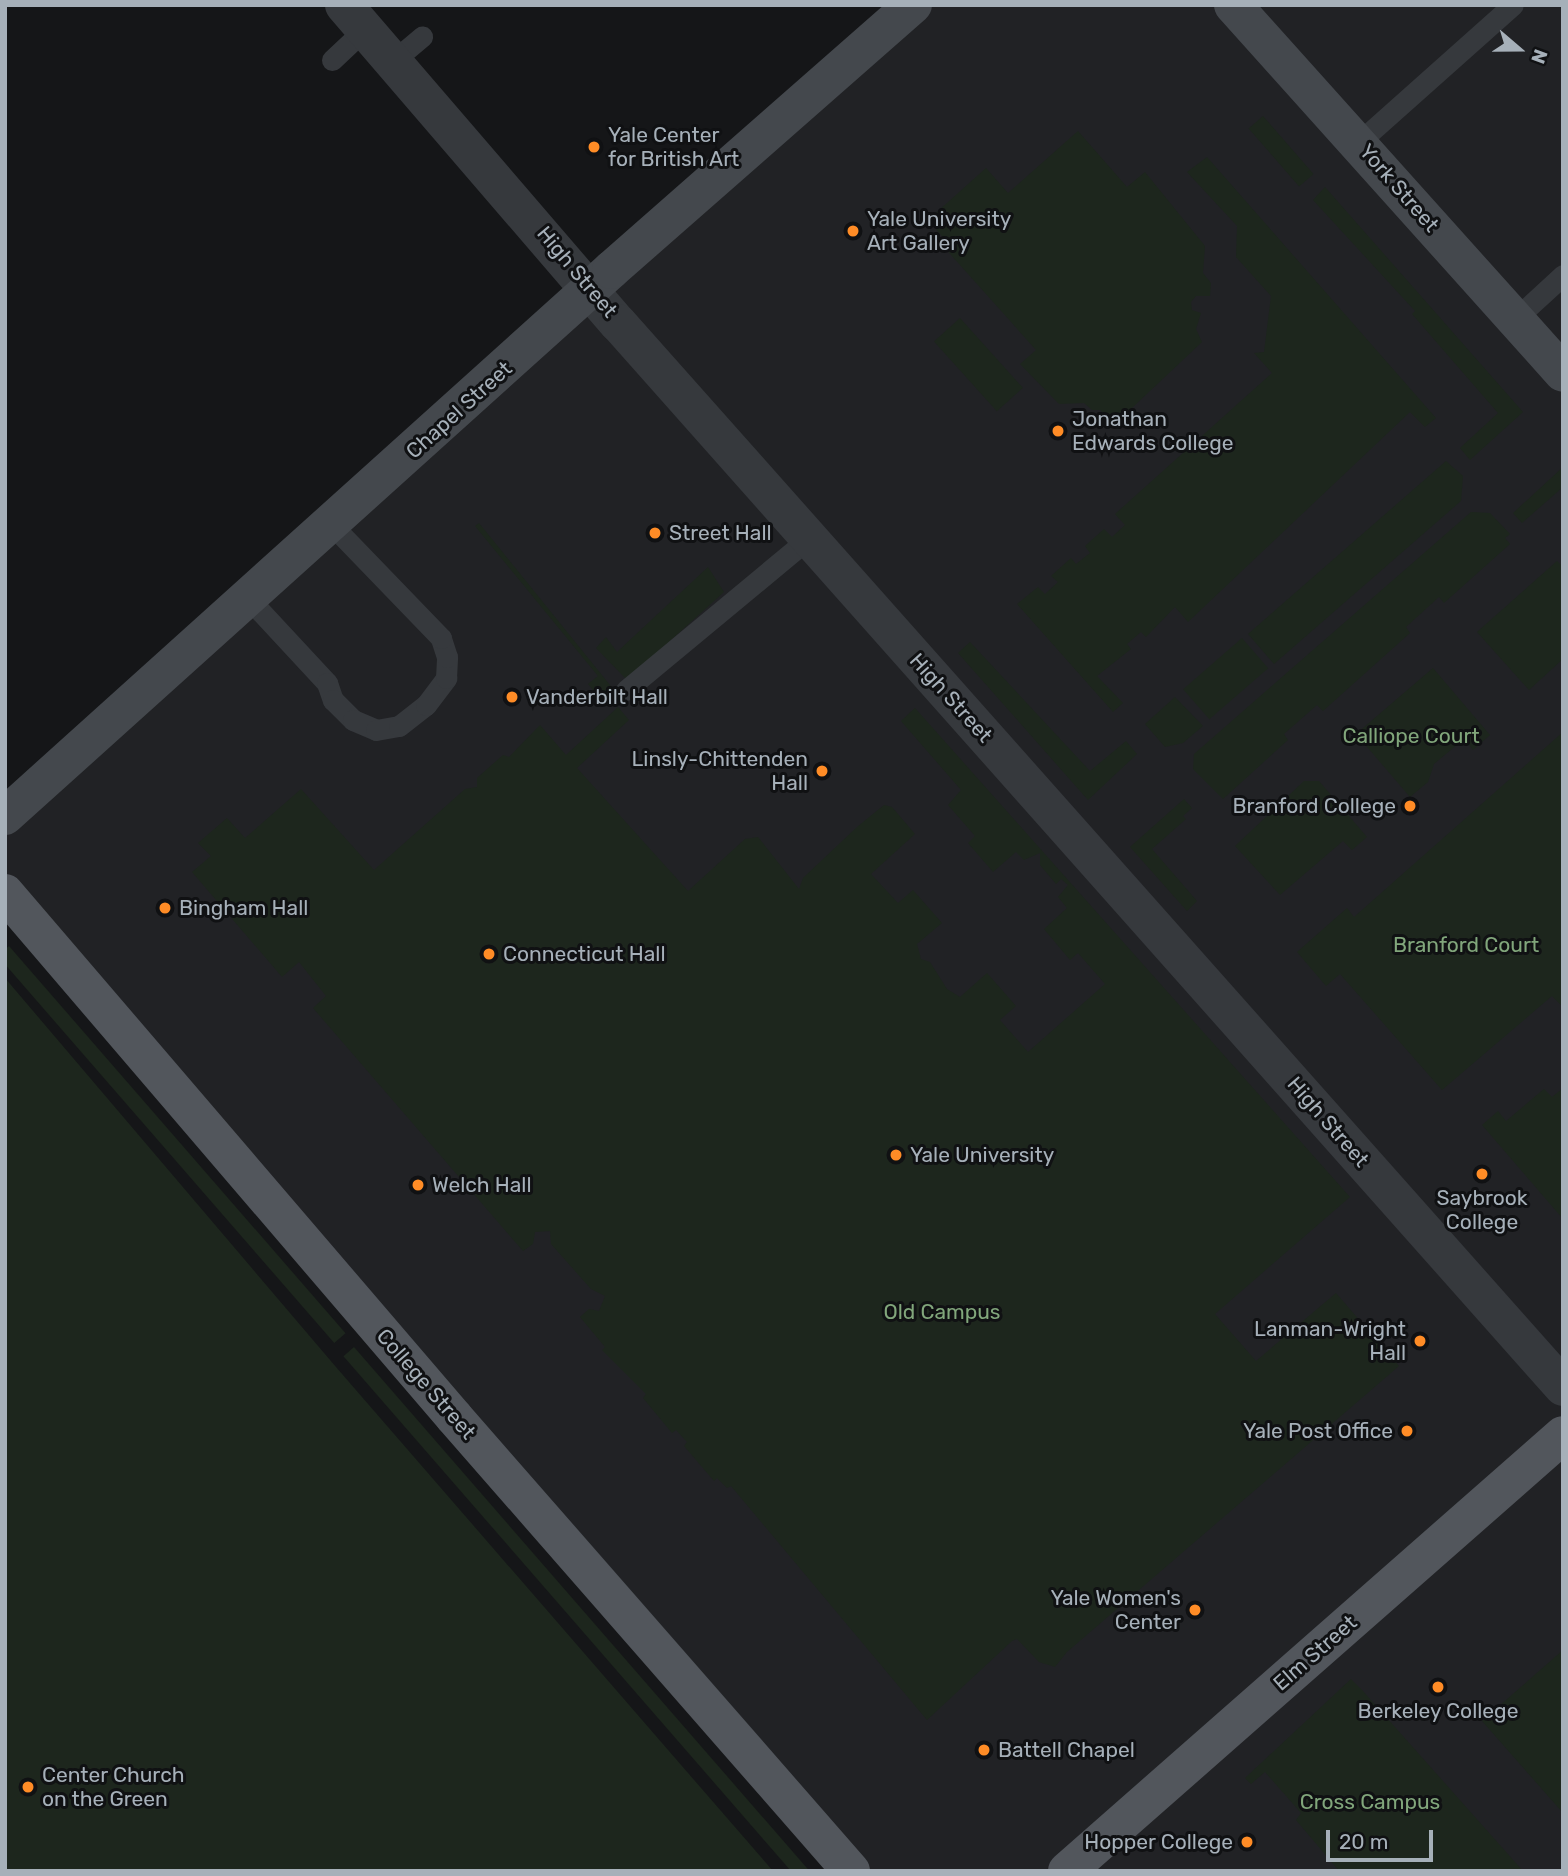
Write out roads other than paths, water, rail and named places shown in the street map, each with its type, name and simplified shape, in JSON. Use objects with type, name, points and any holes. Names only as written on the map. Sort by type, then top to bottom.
[{"type":"main road","name":"Chapel Street","points":[[5,816],[332,525],[591,289],[913,5]]},
{"type":"main road","name":"York Street","points":[[1233,5],[1359,142],[1563,373]]},
{"type":"main road","name":"College Street","points":[[5,893],[453,1417],[851,1871]]},
{"type":"main road","name":"Elm Street","points":[[1067,1871],[1563,1435]]},
{"type":"street","name":"High Street","points":[[354,17],[408,49],[591,289],[1563,1387]]},
{"type":"lane","points":[[1359,142],[1513,5]]},
{"type":"lane","points":[[332,60],[354,17]]},
{"type":"lane","points":[[1515,319],[1563,275]]},
{"type":"lane","points":[[249,599],[327,683],[333,700],[353,720],[376,730],[390,728],[426,705],[446,678],[447,657],[441,638],[332,525]]},
{"type":"lane","points":[[626,690],[809,538]]},
{"type":"place","name":"Yale Center for British Art","points":[[594,147]]},
{"type":"place","name":"Yale University Art Gallery","points":[[853,231]]},
{"type":"place","name":"Jonathan Edwards College","points":[[1058,431]]},
{"type":"place","name":"Street Hall","points":[[655,533]]},
{"type":"place","name":"Vanderbilt Hall","points":[[512,697]]},
{"type":"place","name":"Linsly-Chittenden Hall","points":[[822,771]]},
{"type":"place","name":"Branford College","points":[[1410,806]]},
{"type":"place","name":"Bingham Hall","points":[[165,908]]},
{"type":"place","name":"Connecticut Hall","points":[[489,954]]},
{"type":"place","name":"Yale University","points":[[896,1155]]},
{"type":"place","name":"Saybrook College","points":[[1482,1174]]},
{"type":"place","name":"Welch Hall","points":[[418,1185]]},
{"type":"place","name":"Lanman-Wright Hall","points":[[1420,1341]]},
{"type":"place","name":"Yale Post Office","points":[[1407,1431]]},
{"type":"place","name":"Yale Women's Center","points":[[1195,1610]]},
{"type":"place","name":"Berkeley College","points":[[1438,1687]]},
{"type":"place","name":"Battell Chapel","points":[[984,1750]]},
{"type":"place","name":"Center Church on the Green","points":[[28,1787]]},
{"type":"place","name":"Hopper College","points":[[1247,1842]]},
{"type":"park label","name":"Calliope Court","points":[[1411,736]]},
{"type":"park label","name":"Branford Court","points":[[1466,945]]},
{"type":"park label","name":"Old Campus","points":[[942,1312]]},
{"type":"park label","name":"Cross Campus","points":[[1370,1802]]}]
